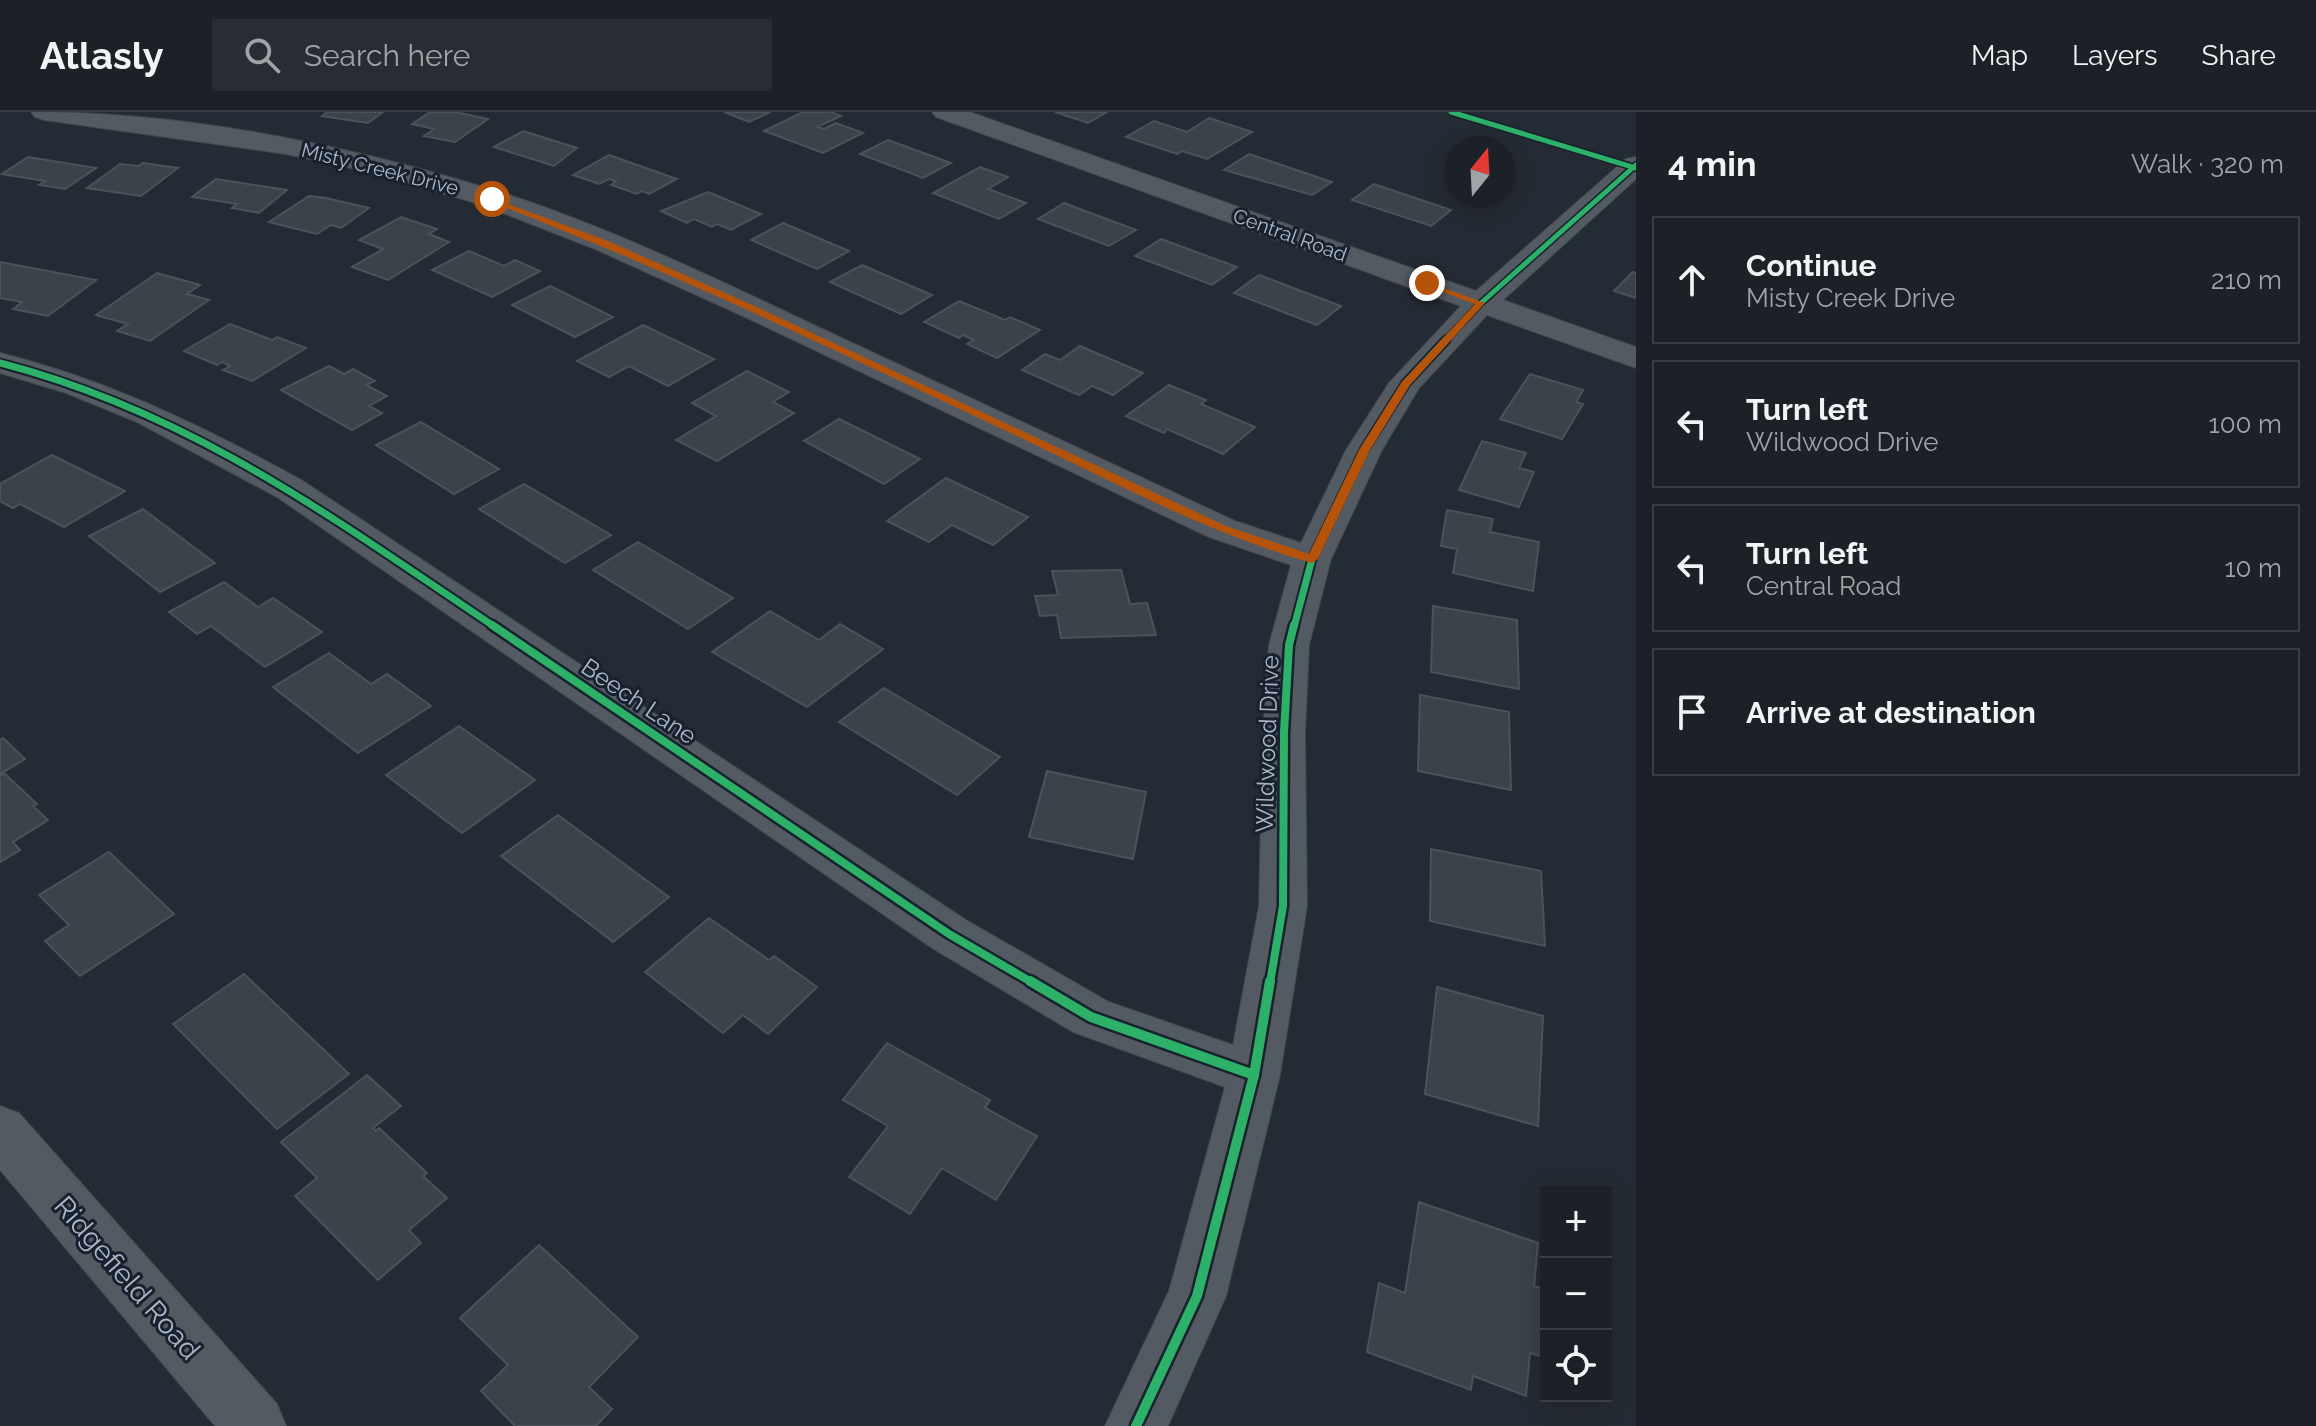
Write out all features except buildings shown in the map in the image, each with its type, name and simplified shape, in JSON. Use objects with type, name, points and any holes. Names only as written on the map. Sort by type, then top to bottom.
[{"type":"street","name":"Misty Creek Drive","points":[[44,112],[286,146],[380,166],[492,199],[605,243],[756,310],[1222,529],[1312,559]]},
{"type":"street","name":"Central Road","points":[[945,112],[1636,358]]},
{"type":"street","name":"Wildwood Drive","points":[[1136,1426],[1197,1296],[1254,1075],[1283,906],[1284,732],[1289,645],[1312,559],[1364,450],[1406,383],[1481,303],[1636,165]]},
{"type":"street","name":"Beech Lane","points":[[0,363],[68,381],[121,400],[185,430],[290,489],[949,934],[1091,1017],[1254,1075]]},
{"type":"street","name":"Ridgefield Road","points":[[0,1130],[255,1426]]},
{"type":"cycle path","points":[[1451,112],[1636,168]]},
{"type":"cycle path","points":[[1136,1426],[1197,1296],[1254,1075],[1283,906],[1284,732],[1289,645],[1312,559],[1364,450],[1406,383],[1481,303],[1636,165]]},
{"type":"cycle path","points":[[0,363],[40,373],[150,415],[290,489],[949,934],[1091,1017],[1254,1075]]},
{"type":"route","points":[[492,199],[605,243],[756,310],[1222,529],[1312,559],[1364,450],[1406,383],[1481,303],[1427,283]]}]
